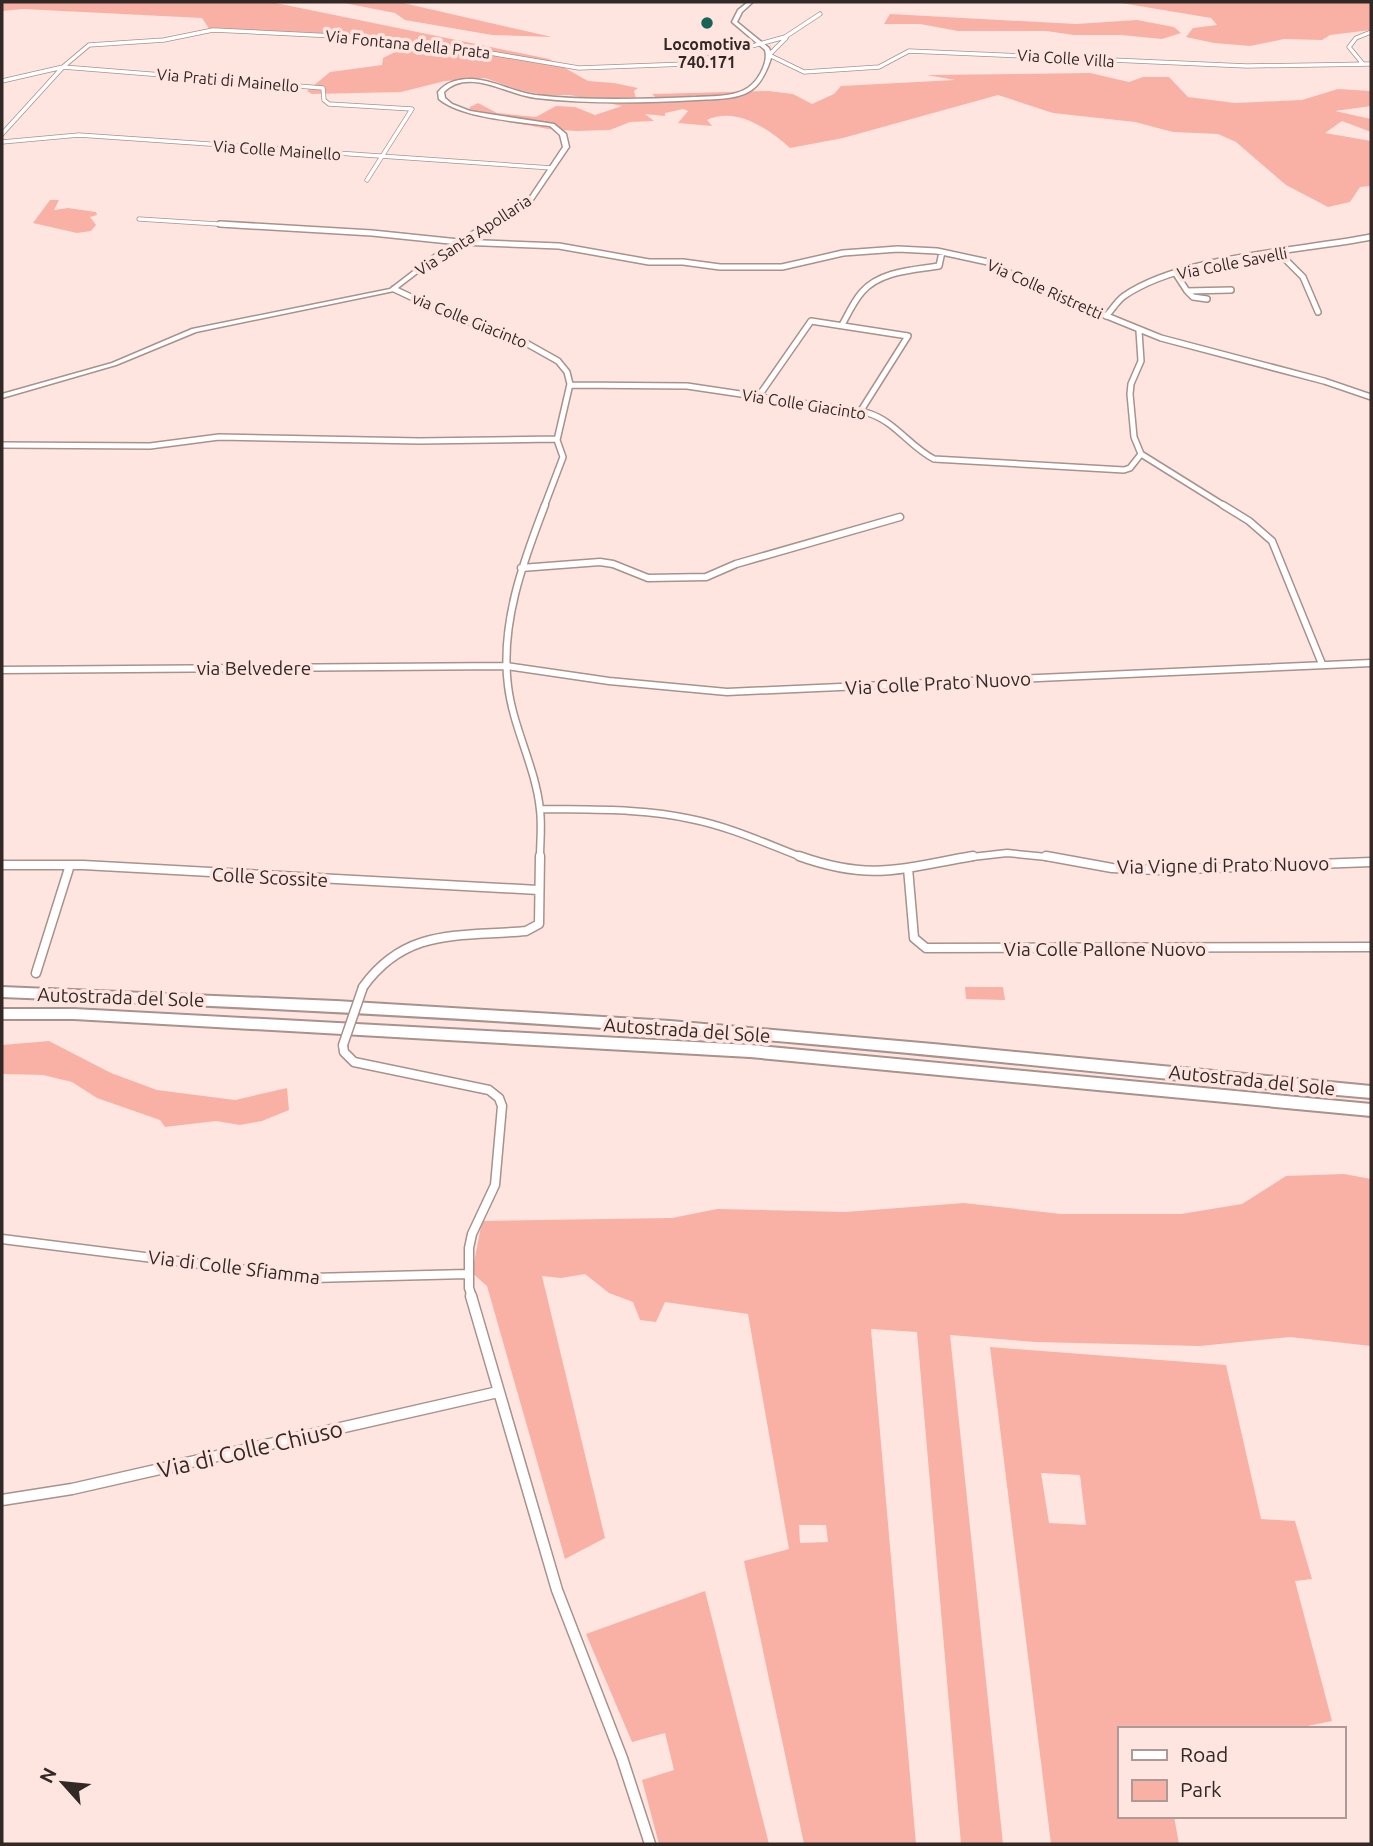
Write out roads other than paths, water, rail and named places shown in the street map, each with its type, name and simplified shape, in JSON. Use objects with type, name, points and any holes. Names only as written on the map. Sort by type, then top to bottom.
[{"type":"highway","name":"Autostrada del Sole","points":[[2,992],[436,1012],[671,1027],[1371,1092]]},
{"type":"highway","name":"Autostrada del Sole","points":[[2,1014],[74,1014],[750,1051],[1371,1110]]},
{"type":"street","points":[[751,2],[740,11],[734,21],[767,49],[769,55],[782,41],[820,14]]},
{"type":"street","name":"Via Fontana della Prata","points":[[63,67],[89,46],[169,40],[213,30],[355,37],[595,69],[689,64],[794,32]]},
{"type":"street","points":[[1364,64],[1349,47],[1355,39],[1371,32]]},
{"type":"street","name":"Via Colle Villa","points":[[769,55],[804,72],[817,73],[879,67],[909,51],[1238,66],[1371,64]]},
{"type":"street","name":"Via Santa Apollaria","points":[[2,396],[114,364],[194,330],[394,289],[434,257],[531,199],[566,147],[565,136],[557,128],[535,120],[461,110],[442,99],[442,89],[456,83],[472,81],[545,98],[732,96],[746,91],[756,83],[769,55]]},
{"type":"street","points":[[2,81],[63,67]]},
{"type":"street","points":[[2,134],[63,67]]},
{"type":"street","name":"Via Prati di Mainello","points":[[63,67],[323,88],[324,102],[331,105],[412,108],[381,158]]},
{"type":"street","name":"Via Colle Mainello","points":[[2,142],[79,135],[552,168]]},
{"type":"street","points":[[367,180],[381,158]]},
{"type":"street","name":"Via Colle Ristretti","points":[[139,219],[360,232],[459,242],[559,246],[649,262],[746,268],[793,266],[843,253],[898,249],[942,252],[988,262],[1038,288],[1139,331],[1264,367],[1324,381],[1371,397]]},
{"type":"street","name":"Via Colle Savelli","points":[[1106,316],[1120,298],[1176,274],[1371,237]]},
{"type":"street","points":[[842,325],[870,284],[893,274],[939,266],[942,252]]},
{"type":"street","points":[[1279,253],[1303,277],[1318,312]]},
{"type":"street","points":[[1176,274],[1193,297],[1207,299]]},
{"type":"street","name":"via Colle Giacinto","points":[[394,289],[461,320],[539,348],[567,373],[570,385]]},
{"type":"street","points":[[1187,291],[1231,290]]},
{"type":"street","points":[[758,397],[811,321],[908,337],[860,412]]},
{"type":"street","points":[[1139,331],[1141,361],[1130,394],[1134,437],[1141,454],[1249,521],[1272,541],[1322,664]]},
{"type":"street","points":[[570,385],[556,439],[563,457],[521,568],[508,637],[506,666],[508,689],[540,809],[539,922],[535,929],[406,945],[381,962],[363,987],[343,1045],[347,1058],[362,1065],[489,1090],[499,1098],[503,1114],[495,1185],[472,1234],[467,1274],[472,1305],[557,1590],[622,1758],[650,1844]]},
{"type":"street","name":"Via Colle Giacinto","points":[[570,385],[687,386],[860,412],[883,418],[909,437],[923,454],[940,460],[1124,470],[1130,468],[1141,454]]},
{"type":"street","points":[[2,445],[149,446],[219,438],[407,441],[556,439]]},
{"type":"street","points":[[521,568],[600,562],[649,578],[704,578],[736,564],[900,517]]},
{"type":"street","name":"Via Colle Prato Nuovo","points":[[506,666],[670,688],[727,692],[1371,663]]},
{"type":"street","name":"via Belvedere","points":[[2,670],[506,666]]},
{"type":"street","name":"Via Vigne di Prato Nuovo","points":[[540,809],[690,818],[743,833],[828,866],[865,873],[962,857],[1008,853],[1128,869],[1371,862]]},
{"type":"street","name":"Colle Scossite","points":[[2,865],[70,865],[538,890]]},
{"type":"street","points":[[36,973],[70,865]]},
{"type":"street","name":"Via Colle Pallone Nuovo","points":[[908,868],[914,937],[918,944],[926,948],[1371,947]]},
{"type":"street","name":"Via di Colle Sfiamma","points":[[2,1239],[312,1278],[467,1274]]},
{"type":"street","name":"Via di Colle Chiuso","points":[[2,1500],[133,1476],[498,1392]]},
{"type":"place","name":"Locomotiva 740.171","points":[[707,23]]}]
